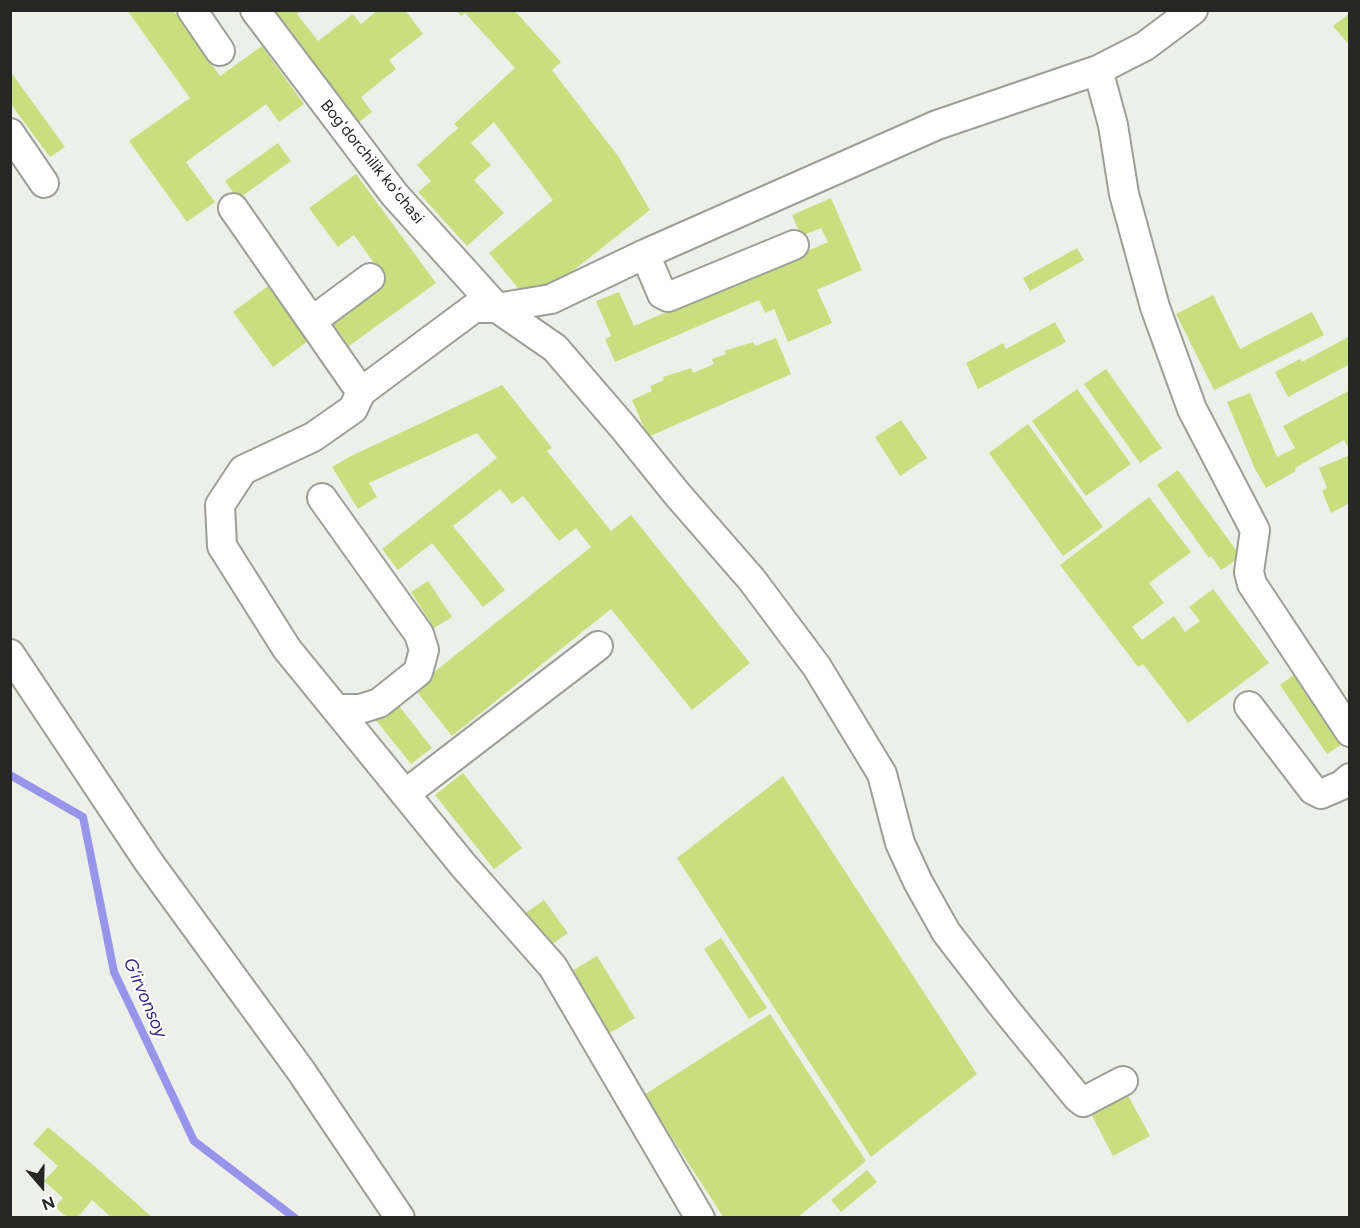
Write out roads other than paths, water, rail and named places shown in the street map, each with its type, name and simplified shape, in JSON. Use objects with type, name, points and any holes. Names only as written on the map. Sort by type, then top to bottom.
[{"type":"lane","points":[[192,10],[220,51]]},
{"type":"lane","name":"Bogʻdorchilik koʻchasi","points":[[255,10],[394,194],[497,308],[555,348],[623,427],[677,495],[752,580],[817,667],[882,774],[900,843],[918,882],[946,932],[1006,1011],[1083,1102],[1123,1080]]},
{"type":"lane","points":[[700,1218],[553,967],[463,865],[287,649],[222,546],[220,505],[243,470],[313,437],[353,410],[361,392],[474,308],[497,308],[551,299],[645,254],[937,125],[1098,70],[1145,46],[1193,10]]},
{"type":"lane","points":[[1098,70],[1113,125],[1124,194],[1155,307],[1192,409],[1255,530],[1249,572],[1252,584],[1350,732]]},
{"type":"lane","points":[[10,133],[44,183]]},
{"type":"lane","points":[[233,208],[361,392]]},
{"type":"lane","points":[[645,254],[662,294],[668,297],[794,245]]},
{"type":"lane","points":[[312,321],[370,278]]},
{"type":"lane","points":[[322,498],[419,634],[424,650],[418,672],[379,703],[360,709],[336,709]]},
{"type":"lane","points":[[405,794],[598,646]]},
{"type":"lane","points":[[10,654],[148,861],[301,1071],[400,1218]]},
{"type":"lane","points":[[1249,706],[1313,790],[1321,794],[1342,785],[1350,778]]},
{"type":"waterway","name":"G‘irvonsoy","points":[[10,775],[83,817],[114,972],[194,1141],[295,1218]]}]
